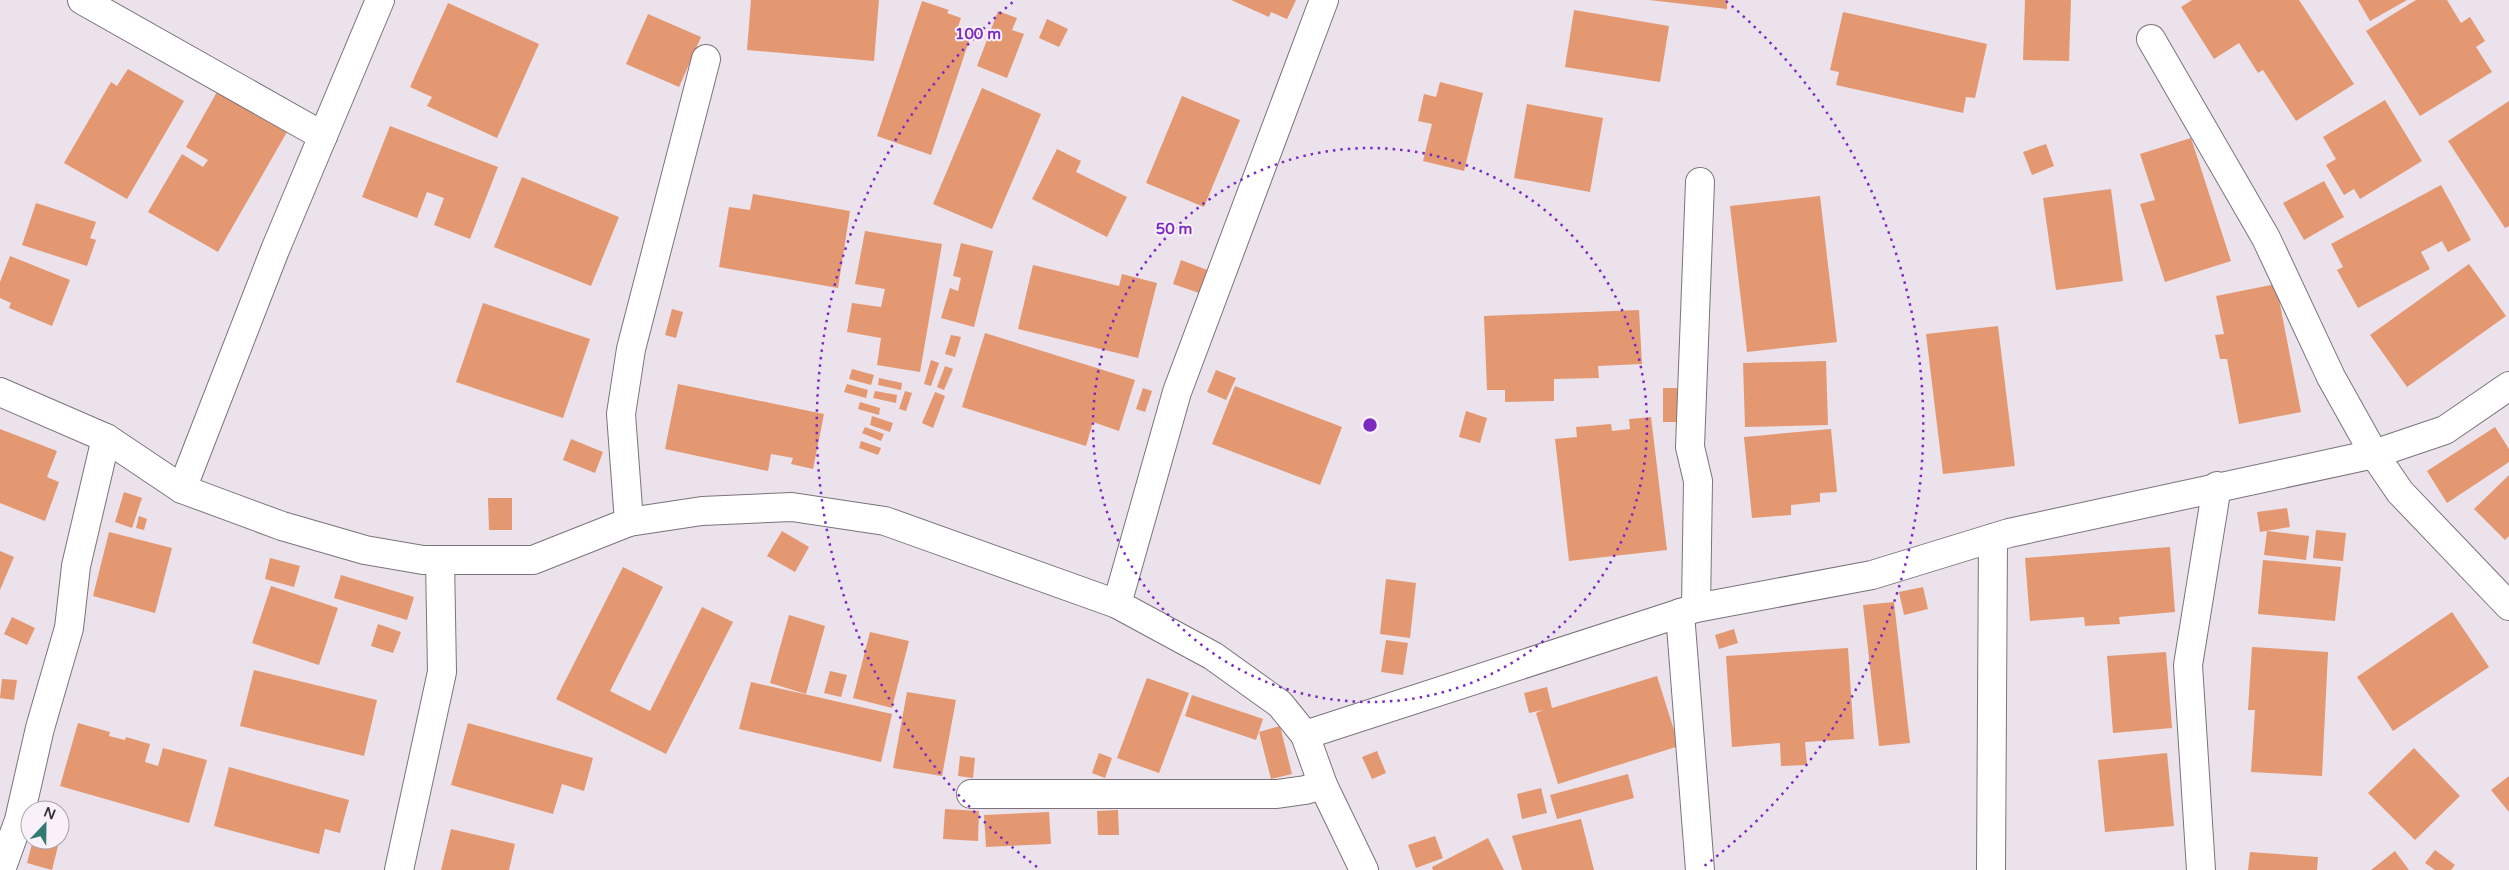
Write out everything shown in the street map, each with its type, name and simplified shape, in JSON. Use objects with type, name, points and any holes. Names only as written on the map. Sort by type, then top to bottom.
[{"type":"street","points":[[82,0],[323,136]]},
{"type":"street","points":[[182,489],[275,250],[380,0]]},
{"type":"street","points":[[1117,604],[1177,392],[1324,0]]},
{"type":"street","points":[[2151,39],[2266,238],[2331,377],[2374,454],[2400,492],[2509,606]]},
{"type":"street","points":[[629,522],[621,414],[632,350],[706,60]]},
{"type":"street","points":[[1700,182],[1690,447],[1698,481],[1688,611],[1700,870]]},
{"type":"street","points":[[1305,735],[1688,611],[1872,575],[1993,538],[2217,486],[2374,454],[2445,430],[2509,386]]},
{"type":"street","points":[[0,392],[106,438],[182,489],[282,526],[356,547],[423,560],[533,560],[629,522],[702,510],[792,507],[885,521],[1117,604],[1213,656],[1280,704],[1305,735],[1323,785],[1364,870]]},
{"type":"street","points":[[1,870],[19,820],[40,728],[69,628],[76,566],[106,438]]},
{"type":"street","points":[[2201,870],[2188,665],[2217,486]]},
{"type":"street","points":[[1991,870],[1993,538]]},
{"type":"street","points":[[399,870],[442,672],[440,560]]},
{"type":"street","points":[[971,794],[1277,794],[1323,785]]},
{"type":"building","points":[[751,0],[879,0],[874,61],[747,50]]},
{"type":"building","points":[[1231,0],[1296,0],[1287,19],[1271,12],[1269,17]]},
{"type":"building","points":[[1649,0],[1727,0],[1727,9]]},
{"type":"building","points":[[2025,0],[2071,0],[2069,61],[2023,60]]},
{"type":"building","points":[[2192,0],[2299,0],[2354,84],[2296,121],[2263,70],[2258,73],[2239,43],[2214,59],[2181,7]]},
{"type":"building","points":[[2358,0],[2407,0],[2370,21]]},
{"type":"building","points":[[2416,0],[2447,0],[2461,23],[2470,17],[2485,41],[2476,47],[2492,72],[2420,116],[2366,31]]},
{"type":"building","points":[[922,1],[949,10],[947,13],[961,18],[958,27],[972,32],[931,155],[877,136]]},
{"type":"building","points":[[448,3],[539,44],[497,138],[427,106],[432,97],[410,87]]},
{"type":"building","points":[[1574,10],[1669,26],[1660,82],[1565,67]]},
{"type":"building","points":[[998,11],[1017,18],[1012,30],[1024,34],[1007,78],[977,66]]},
{"type":"building","points":[[1843,12],[1987,44],[1975,98],[1966,97],[1963,113],[1836,85],[1839,72],[1830,70]]},
{"type":"building","points":[[648,14],[701,37],[679,87],[626,64]]},
{"type":"building","points":[[1047,19],[1068,29],[1059,47],[1039,38]]},
{"type":"building","points":[[128,69],[184,101],[127,199],[64,163],[111,82],[117,86]]},
{"type":"building","points":[[1440,82],[1483,93],[1464,171],[1423,161],[1432,124],[1418,121],[1424,94],[1436,97]]},
{"type":"building","points":[[982,88],[1041,114],[992,229],[933,204]]},
{"type":"building","points":[[217,92],[287,132],[218,252],[148,212],[182,154],[203,167],[208,160],[186,147]]},
{"type":"building","points":[[1182,96],[1240,120],[1204,207],[1146,183]]},
{"type":"building","points":[[2385,100],[2422,161],[2360,199],[2354,189],[2344,195],[2326,165],[2336,159],[2323,137]]},
{"type":"building","points":[[2509,101],[2509,226],[2505,228],[2448,141]]},
{"type":"building","points":[[1527,104],[1603,118],[1590,192],[1514,178]]},
{"type":"building","points":[[390,126],[498,167],[470,239],[434,225],[444,198],[427,192],[417,218],[362,197]]},
{"type":"building","points":[[2191,138],[2231,261],[2165,282],[2140,204],[2155,200],[2140,154]]},
{"type":"building","points":[[2046,144],[2054,166],[2032,175],[2023,152]]},
{"type":"building","points":[[1057,149],[1081,161],[1076,172],[1127,197],[1107,237],[1032,199]]},
{"type":"building","points":[[522,177],[619,217],[591,286],[494,247]]},
{"type":"building","points":[[2324,181],[2344,217],[2304,240],[2283,203]]},
{"type":"building","points":[[2441,185],[2471,240],[2448,252],[2442,241],[2421,252],[2430,269],[2358,308],[2337,270],[2343,267],[2331,244]]},
{"type":"building","points":[[2111,189],[2123,281],[2056,290],[2043,198]]},
{"type":"building","points":[[753,194],[850,211],[838,288],[719,267],[729,207],[750,210]]},
{"type":"building","points":[[1820,196],[1837,342],[1747,352],[1730,206]]},
{"type":"building","points":[[36,203],[96,222],[90,238],[96,240],[87,266],[22,245]]},
{"type":"building","points":[[865,231],[942,244],[920,372],[877,365],[881,338],[847,332],[852,303],[881,307],[885,289],[855,284]]},
{"type":"building","points":[[961,243],[993,251],[974,327],[941,318],[950,288],[958,291],[961,278],[953,276]]},
{"type":"building","points":[[10,256],[70,280],[52,326],[9,308],[11,303],[0,298],[0,282]]},
{"type":"building","points":[[1181,260],[1210,271],[1202,294],[1173,284]]},
{"type":"building","points":[[2469,264],[2506,316],[2407,387],[2370,335]]},
{"type":"building","points":[[1033,265],[1119,286],[1122,274],[1157,283],[1138,358],[1018,329]]},
{"type":"building","points":[[2276,284],[2301,412],[2239,424],[2227,359],[2220,359],[2215,335],[2224,334],[2216,296]]},
{"type":"building","points":[[483,303],[590,339],[563,418],[456,382]]},
{"type":"building","points":[[672,309],[683,312],[676,338],[665,335]]},
{"type":"building","points":[[1639,310],[1642,364],[1598,366],[1599,378],[1554,379],[1554,401],[1505,402],[1505,390],[1487,390],[1484,316]]},
{"type":"building","points":[[1998,326],[2015,466],[1943,474],[1926,334]]},
{"type":"building","points":[[985,333],[1135,380],[1119,431],[1093,422],[1086,446],[962,407]]},
{"type":"building","points":[[951,335],[961,337],[955,357],[945,354]]},
{"type":"building","points":[[931,360],[939,363],[931,386],[924,384]]},
{"type":"building","points":[[1826,361],[1828,425],[1745,427],[1743,363]]},
{"type":"building","points":[[945,366],[953,369],[944,390],[937,387]]},
{"type":"building","points":[[852,369],[874,375],[871,385],[849,379]]},
{"type":"building","points":[[1216,370],[1236,378],[1226,400],[1207,392]]},
{"type":"building","points":[[879,378],[902,383],[901,390],[878,385]]},
{"type":"building","points":[[678,384],[824,414],[813,469],[791,464],[793,458],[771,454],[768,471],[665,449]]},
{"type":"building","points":[[847,384],[868,390],[866,398],[844,392]]},
{"type":"building","points":[[1235,386],[1342,427],[1320,485],[1212,444]]},
{"type":"building","points":[[1143,388],[1152,391],[1145,412],[1136,409]]},
{"type":"building","points":[[1663,388],[1677,388],[1678,422],[1663,422]]},
{"type":"building","points":[[875,391],[897,395],[896,403],[873,398]]},
{"type":"building","points":[[905,391],[912,393],[906,411],[899,409]]},
{"type":"building","points":[[935,392],[945,396],[933,428],[922,423]]},
{"type":"building","points":[[860,402],[880,408],[879,415],[858,409]]},
{"type":"building","points":[[1466,411],[1487,418],[1480,443],[1459,437]]},
{"type":"building","points":[[872,416],[893,423],[890,432],[870,425]]},
{"type":"building","points":[[1651,417],[1667,550],[1569,561],[1555,439],[1577,437],[1576,427],[1611,424],[1612,431],[1630,429],[1629,419]]},
{"type":"building","points":[[865,427],[884,434],[881,441],[862,433]]},
{"type":"building","points":[[2495,427],[2509,449],[2509,462],[2447,503],[2427,471]]},
{"type":"building","points":[[0,429],[57,451],[47,477],[59,482],[45,521],[0,503]]},
{"type":"building","points":[[1831,429],[1837,492],[1820,493],[1820,502],[1791,505],[1791,515],[1752,518],[1744,437]]},
{"type":"building","points":[[571,439],[603,452],[595,473],[563,460]]},
{"type":"building","points":[[861,441],[881,448],[878,455],[859,448]]},
{"type":"building","points":[[2509,475],[2509,536],[2505,540],[2474,509]]},
{"type":"building","points":[[124,492],[142,498],[132,528],[115,522]]},
{"type":"building","points":[[488,498],[512,498],[512,530],[489,530]]},
{"type":"building","points":[[2287,508],[2290,527],[2260,532],[2257,512]]},
{"type":"building","points":[[139,516],[147,519],[144,530],[136,528]]},
{"type":"building","points":[[2316,530],[2346,533],[2343,561],[2313,558]]},
{"type":"building","points":[[782,531],[809,547],[795,572],[767,556]]},
{"type":"building","points":[[2267,531],[2309,536],[2306,560],[2264,555]]},
{"type":"building","points":[[109,532],[172,548],[155,613],[93,596]]},
{"type":"building","points":[[2170,547],[2175,612],[2119,617],[2120,624],[2085,626],[2084,617],[2030,621],[2025,558]]},
{"type":"building","points":[[0,551],[14,557],[0,590]]},
{"type":"building","points":[[270,558],[300,566],[294,587],[265,579]]},
{"type":"building","points":[[2263,560],[2341,567],[2335,621],[2258,614]]},
{"type":"building","points":[[623,567],[663,587],[610,691],[650,711],[702,607],[733,622],[666,754],[556,699]]},
{"type":"building","points":[[341,575],[414,597],[407,620],[334,598]]},
{"type":"building","points":[[1386,579],[1416,583],[1410,638],[1380,634]]},
{"type":"building","points":[[271,586],[338,608],[319,665],[252,643]]},
{"type":"building","points":[[1923,587],[1928,609],[1904,615],[1899,592]]},
{"type":"building","points":[[1894,602],[1910,743],[1879,746],[1863,605]]},
{"type":"building","points":[[2452,612],[2489,667],[2393,731],[2357,677]]},
{"type":"building","points":[[789,615],[825,626],[806,694],[770,683]]},
{"type":"building","points":[[12,617],[35,628],[27,645],[4,634]]},
{"type":"building","points":[[378,624],[401,632],[393,653],[371,646]]},
{"type":"building","points":[[1734,629],[1738,643],[1719,649],[1715,635]]},
{"type":"building","points":[[870,632],[909,641],[892,708],[853,698]]},
{"type":"building","points":[[1386,640],[1408,643],[1403,675],[1381,672]]},
{"type":"building","points":[[2252,647],[2328,652],[2322,776],[2251,772],[2255,710],[2248,710]]},
{"type":"building","points":[[1848,648],[1854,739],[1805,742],[1807,765],[1781,766],[1780,743],[1732,747],[1726,656]]},
{"type":"building","points":[[2166,652],[2172,728],[2113,733],[2107,656]]},
{"type":"building","points":[[254,670],[377,700],[364,756],[240,726]]},
{"type":"building","points":[[830,671],[847,675],[841,697],[824,693]]},
{"type":"building","points":[[1657,676],[1679,746],[1558,784],[1536,713],[1543,710],[1529,713],[1524,693],[1547,687],[1552,708]]},
{"type":"building","points":[[1147,678],[1189,693],[1159,773],[1117,758]]},
{"type":"building","points":[[2,679],[17,680],[14,700],[0,698]]},
{"type":"building","points":[[751,682],[892,714],[881,762],[739,729]]},
{"type":"building","points":[[907,692],[956,700],[942,776],[893,768]]},
{"type":"building","points":[[1192,695],[1263,719],[1256,740],[1185,716]]},
{"type":"building","points":[[78,723],[110,732],[109,736],[125,740],[126,737],[150,744],[145,762],[158,766],[163,748],[207,760],[189,823],[60,786]]},
{"type":"building","points":[[468,723],[593,758],[584,791],[562,784],[553,814],[451,785]]},
{"type":"building","points":[[1280,726],[1292,774],[1271,779],[1259,732]]},
{"type":"building","points":[[2414,748],[2460,796],[2415,840],[2368,793]]},
{"type":"building","points":[[1377,751],[1386,773],[1372,779],[1362,757]]},
{"type":"building","points":[[1099,753],[1112,758],[1105,778],[1092,773]]},
{"type":"building","points":[[2167,753],[2174,826],[2105,832],[2098,760]]},
{"type":"building","points":[[960,756],[975,758],[973,778],[958,776]]},
{"type":"building","points":[[229,767],[349,800],[340,833],[325,829],[319,854],[214,826]]},
{"type":"building","points":[[1628,774],[1634,798],[1557,819],[1550,795]]},
{"type":"building","points":[[2509,776],[2509,812],[2491,790]]},
{"type":"building","points":[[1541,788],[1547,813],[1522,819],[1517,794]]},
{"type":"building","points":[[945,809],[979,811],[978,841],[943,839]]},
{"type":"building","points":[[1118,810],[1119,835],[1098,835],[1097,811]]},
{"type":"building","points":[[1049,812],[1051,844],[986,847],[984,815]]},
{"type":"building","points":[[1581,819],[1594,870],[1522,870],[1512,836]]},
{"type":"building","points":[[451,829],[515,844],[509,870],[441,870]]},
{"type":"building","points":[[1435,836],[1443,858],[1416,868],[1408,845]]},
{"type":"building","points":[[1488,838],[1504,870],[1433,870],[1432,867]]},
{"type":"building","points":[[30,850],[57,850],[52,870],[27,863]]},
{"type":"building","points":[[2435,850],[2455,865],[2451,870],[2435,870],[2425,863]]},
{"type":"building","points":[[2395,851],[2409,870],[2371,870]]},
{"type":"building","points":[[2250,852],[2318,857],[2317,870],[2248,870]]}]
